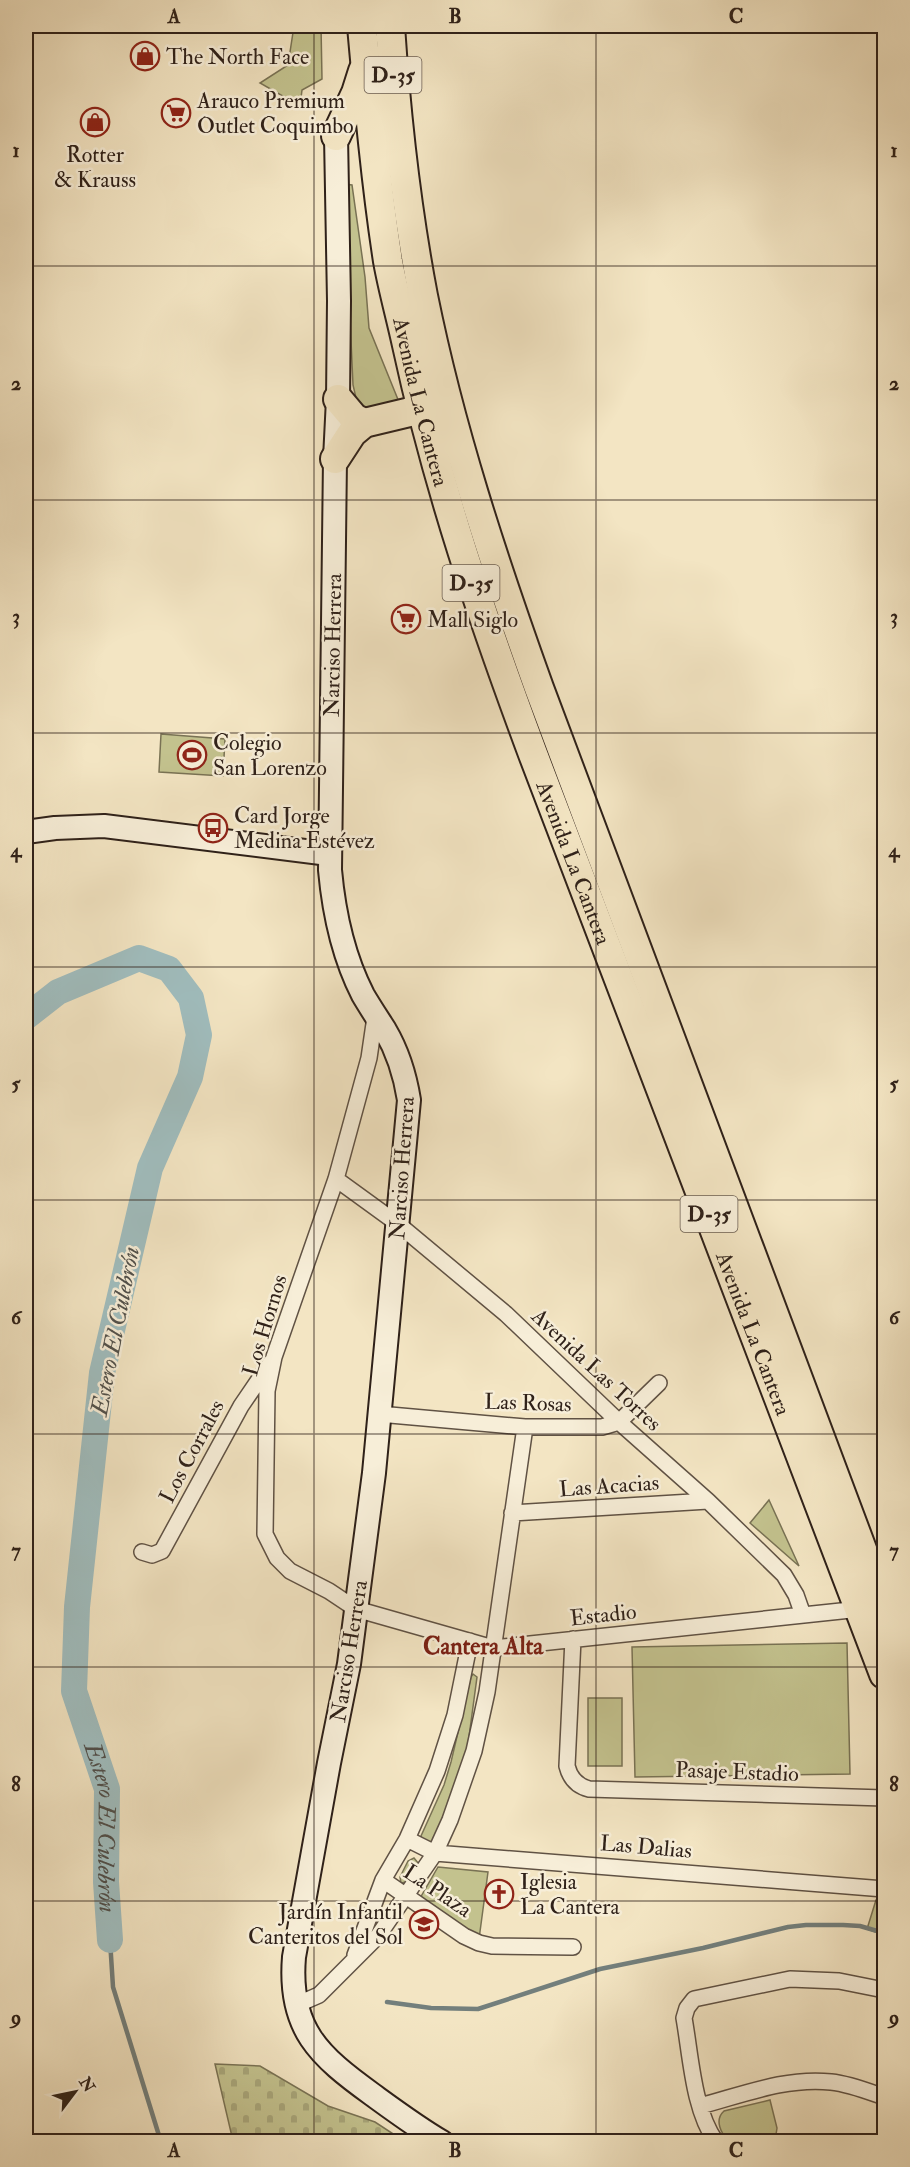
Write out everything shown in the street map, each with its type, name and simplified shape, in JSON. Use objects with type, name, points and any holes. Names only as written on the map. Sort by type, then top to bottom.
[{"type":"highway","name":"Avenida La Cantera","points":[[362,26],[388,261],[420,408],[451,521],[487,632],[872,1608]]},
{"type":"highway","name":"Avenida La Cantera","points":[[390,26],[398,124],[416,259],[445,390],[488,540],[535,678],[872,1608],[885,1674]]},
{"type":"highway","points":[[336,136],[356,93],[366,63]]},
{"type":"highway","points":[[336,136],[347,123],[371,118],[385,119],[398,124]]},
{"type":"highway","points":[[334,459],[352,433],[364,423],[420,408],[445,390]]},
{"type":"highway","points":[[338,399],[354,418],[364,423]]},
{"type":"street","name":"Narciso Herrera","points":[[336,136],[339,301],[338,399],[334,459],[329,854],[332,896],[343,946],[359,987],[400,1060],[409,1100],[374,1473],[349,1664],[294,1957],[294,1989],[296,2005],[310,2038],[330,2063],[407,2120],[442,2142]]},
{"type":"street","points":[[26,832],[72,826],[104,826],[329,854]]},
{"type":"street","name":"Los Hornos","points":[[356,1609],[329,1591],[290,1571],[277,1558],[267,1542],[264,1497],[267,1390],[274,1357],[336,1179],[366,1067],[375,1017]]},
{"type":"street","name":"Avenida Las Torres","points":[[336,1179],[398,1224],[506,1314],[620,1422],[708,1501],[784,1575],[796,1594],[803,1615]]},
{"type":"street","name":"Los Corrales","points":[[142,1552],[152,1555],[162,1551],[241,1406],[274,1357]]},
{"type":"street","points":[[620,1422],[659,1383]]},
{"type":"street","name":"Las Rosas","points":[[379,1414],[525,1427],[602,1426],[620,1422]]},
{"type":"street","points":[[296,2005],[319,1995],[378,1936],[435,1853],[463,1786],[474,1751],[487,1692],[525,1427]]},
{"type":"street","name":"Las Acacias","points":[[512,1513],[708,1501]]},
{"type":"street","name":"Estadio","points":[[356,1609],[493,1648],[872,1608]]},
{"type":"street","name":"Pasaje Estadio","points":[[573,1639],[567,1766],[575,1782],[589,1789],[885,1798]]},
{"type":"street","points":[[353,1960],[383,1880],[407,1839],[428,1794],[447,1743],[462,1686],[470,1641]]},
{"type":"street","name":"Las Dalias","points":[[407,1839],[435,1853],[885,1889]]},
{"type":"street","name":"La Plaza","points":[[383,1880],[464,1936],[479,1943],[492,1946],[573,1947]]},
{"type":"street","points":[[716,2142],[705,2124],[700,2106],[684,2018],[687,2008],[694,1999],[790,1979],[839,1981],[885,1990]]},
{"type":"street","points":[[700,2106],[774,2086],[802,2081],[846,2084],[885,2097]]},
{"type":"green space","points":[[294,26],[321,26],[322,79],[302,90],[300,106],[260,83],[288,65]]},
{"type":"green space","points":[[344,184],[352,185],[365,277],[369,328],[401,407],[360,415],[353,385]]},
{"type":"green space","name":"Colegio San Lorenzo","points":[[161,734],[225,739],[223,776],[159,772]]},
{"type":"green space","points":[[769,1500],[799,1566],[750,1523]]},
{"type":"green space","points":[[847,1643],[850,1774],[635,1777],[632,1647]]},
{"type":"green space","points":[[473,1674],[477,1677],[466,1759],[432,1845],[423,1841],[421,1836],[444,1785]]},
{"type":"green space","points":[[588,1698],[622,1698],[622,1766],[588,1766]]},
{"type":"green space","points":[[414,1858],[419,1864],[406,1882],[401,1883],[400,1877],[408,1861]]},
{"type":"green space","points":[[438,1867],[488,1872],[479,1939],[419,1900]]},
{"type":"green space","points":[[876,1900],[884,1900],[884,1935],[867,1929]]},
{"type":"green space","points":[[215,2064],[260,2066],[328,2106],[375,2122],[404,2141],[233,2141]]},
{"type":"green space","points":[[770,2100],[777,2128],[775,2141],[729,2141],[726,2138],[719,2123],[719,2118],[724,2111]]},
{"type":"waterway","name":"Estero El Culebrón","points":[[26,1017],[58,992],[139,958],[169,969],[191,998],[199,1035],[190,1077],[150,1168],[102,1373],[77,1607],[74,1691],[107,1789],[106,1882],[110,1940]]},
{"type":"waterway","points":[[387,2002],[431,2008],[478,2009],[600,1969],[703,1948],[788,1927],[860,1926],[884,1933]]},
{"type":"waterway","points":[[110,1940],[113,1987],[161,2142]]},
{"type":"place","name":"The North Face","points":[[145,56]]},
{"type":"place","name":"Arauco Premium Outlet Coquimbo","points":[[176,113]]},
{"type":"place","name":"Rotter & Krauss","points":[[95,122]]},
{"type":"place","name":"Mall Siglo","points":[[406,619]]},
{"type":"place","name":"Colegio San Lorenzo","points":[[192,755]]},
{"type":"place","name":"Card Jorge Medina Estévez","points":[[213,828]]},
{"type":"place","name":"Iglesia La Cantera","points":[[499,1894]]},
{"type":"place","name":"Jardín Infantil Canteritos del Sol","points":[[424,1924]]},
{"type":"district","name":"Cantera Alta","points":[[483,1646]]}]
